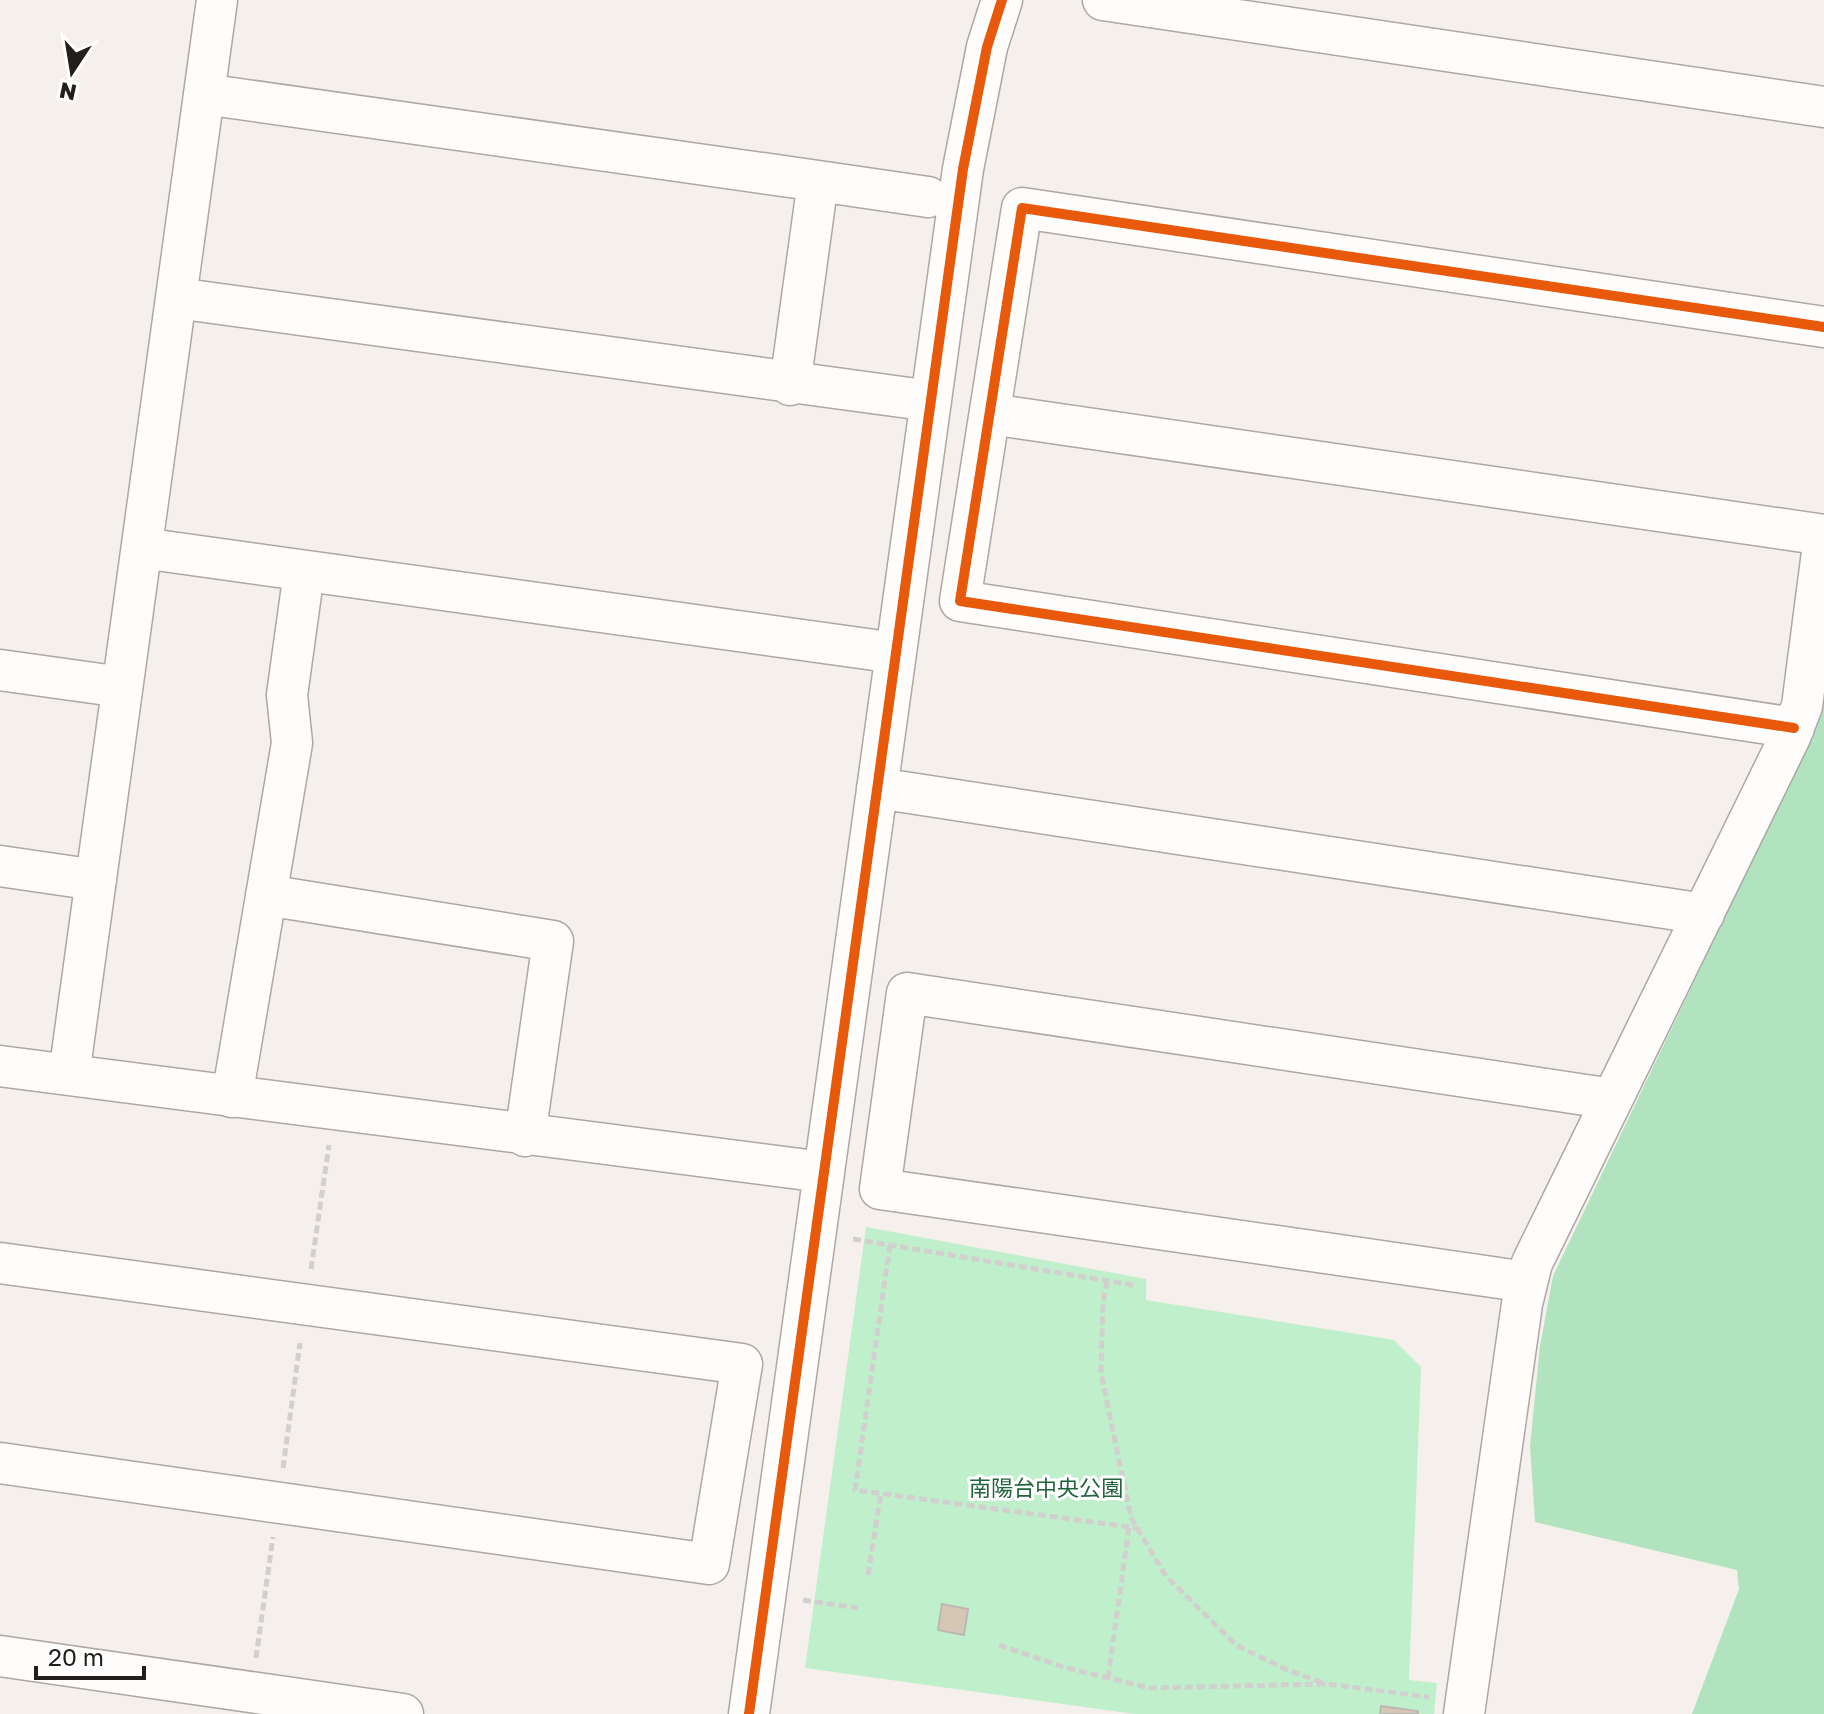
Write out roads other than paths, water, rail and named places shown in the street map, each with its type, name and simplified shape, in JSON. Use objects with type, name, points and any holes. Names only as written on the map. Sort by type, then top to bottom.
[{"type":"street","points":[[69,1075],[217,0]]},
{"type":"street","points":[[749,1714],[963,169],[987,47],[1002,0]]},
{"type":"street","points":[[1103,0],[1824,107]]},
{"type":"street","points":[[204,94],[928,197]]},
{"type":"street","points":[[790,385],[818,181]]},
{"type":"street","points":[[1794,728],[960,601],[1022,208],[1824,327]]},
{"type":"street","points":[[176,298],[790,385],[931,401]]},
{"type":"street","points":[[990,414],[1824,536],[1802,706],[1794,728],[1532,1263],[1465,1708]]},
{"type":"street","points":[[142,548],[896,653]]},
{"type":"street","points":[[232,1097],[292,743],[287,695],[304,572]]},
{"type":"street","points":[[0,670],[122,687]]},
{"type":"street","points":[[877,788],[1704,914]]},
{"type":"street","points":[[0,866],[96,880]]},
{"type":"street","points":[[266,895],[553,941],[525,1136]]},
{"type":"street","points":[[1527,1282],[880,1189],[907,993],[1612,1099]]},
{"type":"street","points":[[0,1066],[823,1172]]},
{"type":"street","points":[[0,1263],[742,1364],[709,1564],[0,1463]]},
{"type":"street","points":[[0,1656],[403,1714]]},
{"type":"park label","name":"南陽台中央公園","points":[[1046,1487]]}]
